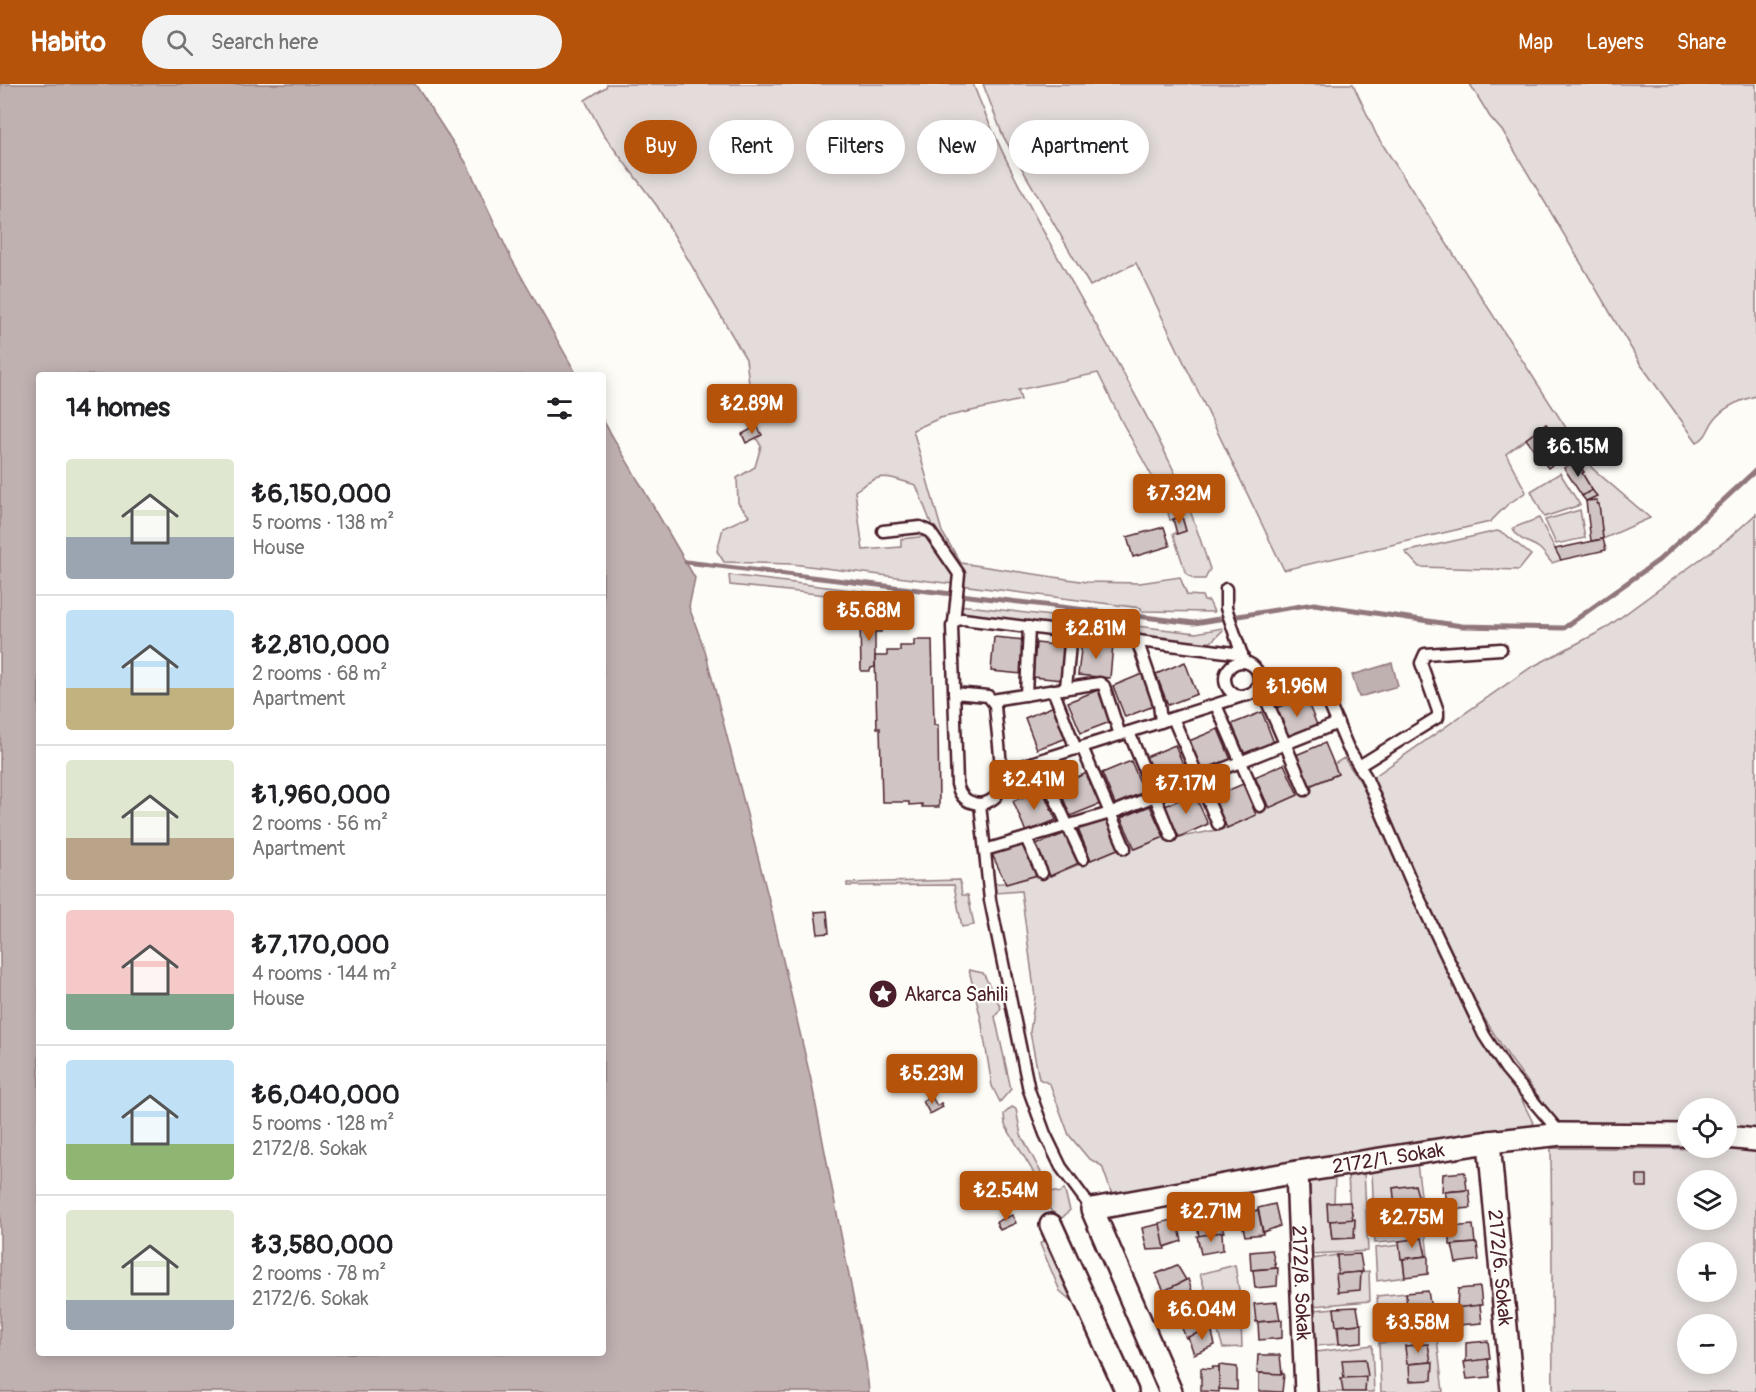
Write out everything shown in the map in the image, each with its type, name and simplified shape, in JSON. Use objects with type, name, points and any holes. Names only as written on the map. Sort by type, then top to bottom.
[{"type":"street","name":"2172/1. Sokak","points":[[1092,1209],[1298,1172],[1489,1142],[1562,1134],[1677,1135]]},
{"type":"street","points":[[1737,1138],[1756,1140]]},
{"type":"street","name":"2172/6. Sokak","points":[[1489,1142],[1512,1392]]},
{"type":"street","name":"2172/8. Sokak","points":[[1298,1172],[1306,1392]]},
{"type":"street","points":[[1092,1209],[1171,1392]]},
{"type":"street","points":[[1051,1225],[1127,1392]]},
{"type":"lane","points":[[883,531],[920,527],[927,529],[958,573],[952,626],[954,693],[957,784],[958,791],[967,801],[980,804],[994,799],[1001,779],[995,705],[992,700],[983,695],[954,693]]},
{"type":"lane","points":[[1226,589],[1226,608],[1243,658]]},
{"type":"lane","points":[[954,617],[1137,640],[1243,658],[1256,668],[1259,678],[1256,688],[1248,695],[1231,692],[1225,681],[1225,675],[1231,665],[1243,658]]},
{"type":"lane","points":[[1026,695],[1029,627]]},
{"type":"lane","points":[[1066,688],[1071,632]]},
{"type":"lane","points":[[1137,640],[1159,704],[1161,722]]},
{"type":"lane","points":[[1359,766],[1438,717],[1438,711],[1421,663],[1425,654],[1501,649]]},
{"type":"lane","points":[[1001,779],[1018,768],[1038,761],[1305,676],[1314,676],[1320,682],[1484,1035],[1506,1069],[1562,1134]]},
{"type":"lane","points":[[992,700],[1096,683],[1102,685],[1155,796],[1171,836]]},
{"type":"lane","points":[[1053,690],[1125,848]]},
{"type":"lane","points":[[1262,690],[1305,790]]},
{"type":"lane","points":[[1216,705],[1260,806]]},
{"type":"lane","points":[[1173,718],[1218,824]]},
{"type":"lane","points":[[985,850],[1110,813],[1338,723]]},
{"type":"lane","points":[[1038,761],[1083,860]]},
{"type":"lane","points":[[980,804],[990,900],[1029,1090],[1045,1134],[1062,1167],[1071,1183],[1092,1209]]},
{"type":"lane","points":[[1026,838],[1042,873]]},
{"type":"shaded area","points":[[0,84],[415,84],[467,164],[511,258],[575,372],[36,372],[36,1356],[606,1356],[606,425],[695,578],[689,607],[705,651],[769,900],[811,1080],[866,1363],[869,1392],[0,1392]]},
{"type":"shaded area","points":[[607,84],[973,84],[988,120],[917,120],[917,174],[997,174],[997,140],[1009,165],[1009,174],[1014,174],[1150,422],[1189,507],[1210,569],[1205,579],[1194,579],[1186,573],[1173,534],[1186,531],[1182,517],[1170,520],[1164,498],[1098,373],[1018,390],[1021,400],[940,418],[913,430],[942,532],[961,563],[1087,582],[1140,583],[1180,577],[1187,595],[1202,596],[1204,601],[1209,601],[1214,612],[1141,611],[1141,608],[961,585],[964,574],[959,573],[959,566],[934,531],[916,485],[884,477],[872,480],[855,491],[863,550],[901,547],[901,539],[928,536],[952,572],[955,573],[953,584],[792,564],[724,562],[717,551],[723,528],[749,516],[738,503],[737,478],[755,467],[761,446],[737,406],[749,384],[746,359],[657,206],[633,174],[697,174],[697,120],[624,120],[624,162],[603,134],[585,100],[606,87]]},
{"type":"shaded area","points":[[983,84],[1353,84],[1377,136],[1592,468],[1650,518],[1603,539],[1599,505],[1596,500],[1589,501],[1596,496],[1582,473],[1584,472],[1581,467],[1578,468],[1574,462],[1570,464],[1565,456],[1568,453],[1546,424],[1506,454],[1526,492],[1507,505],[1490,522],[1284,570],[1136,263],[1090,286],[1025,174],[1149,174],[1149,120],[1009,120],[1009,146]]},
{"type":"shaded area","points":[[1470,84],[1756,84],[1756,396],[1723,411],[1701,440],[1697,442],[1641,365],[1504,133],[1490,117]]},
{"type":"shaded area","points":[[1560,473],[1580,505],[1544,517],[1531,491]]},
{"type":"shaded area","points":[[1580,510],[1585,538],[1556,544],[1545,520]]},
{"type":"shaded area","points":[[1756,514],[1756,1131],[1737,1129],[1737,1098],[1677,1098],[1677,1124],[1558,1123],[1509,1057],[1475,1004],[1372,778],[1530,668],[1603,630],[1728,539]]},
{"type":"shaded area","points":[[1539,518],[1561,560],[1552,563],[1539,548],[1520,538],[1513,528]]},
{"type":"shaded area","points":[[1497,531],[1505,534],[1531,555],[1519,570],[1419,567],[1405,552]]},
{"type":"shaded area","points":[[729,575],[884,594],[884,601],[730,585]]},
{"type":"shaded area","points":[[959,605],[1196,633],[1222,628],[1223,630],[1211,642],[1202,643],[959,613]]},
{"type":"shaded area","points":[[1392,663],[1398,686],[1359,697],[1352,675]]},
{"type":"shaded area","points":[[1344,758],[1360,781],[1469,1019],[1520,1096],[1536,1129],[1114,1200],[1102,1166],[1088,1158],[1069,1135],[1050,1084],[1039,1079],[1030,1032],[1035,997],[1021,891],[996,893],[994,883],[1008,883],[1049,873],[1050,876],[1120,848],[1122,852],[1164,837],[1165,840],[1227,828],[1256,815],[1254,811],[1268,805],[1269,807],[1296,792],[1338,774],[1334,764]]},
{"type":"shaded area","points":[[960,880],[962,895],[968,895],[974,925],[962,927],[954,885],[847,886],[847,883]]},
{"type":"shaded area","points":[[969,970],[983,973],[1001,1008],[995,1017],[1011,1089],[1000,1102],[992,1086],[981,1019]]},
{"type":"shaded area","points":[[1012,1107],[1016,1109],[1021,1135],[1051,1191],[1060,1193],[1064,1189],[1070,1210],[1061,1219],[1051,1211],[1031,1168],[1005,1125],[1004,1114]]},
{"type":"shaded area","points":[[1551,1148],[1677,1149],[1677,1158],[1737,1158],[1737,1149],[1756,1149],[1756,1392],[1553,1392]]},
{"type":"shaded area","points":[[1417,1163],[1422,1203],[1420,1203],[1419,1196],[1416,1196],[1415,1185],[1393,1188],[1399,1220],[1374,1222],[1372,1170]]},
{"type":"shaded area","points":[[1364,1171],[1368,1251],[1312,1254],[1310,1180],[1335,1176],[1334,1203],[1327,1204],[1332,1239],[1354,1238],[1355,1220],[1350,1212],[1348,1174]]},
{"type":"shaded area","points":[[1420,1210],[1423,1210],[1428,1256],[1426,1256],[1425,1249],[1399,1241],[1375,1243],[1374,1226],[1421,1221]]},
{"type":"shaded area","points":[[1047,1236],[1080,1308],[1060,1291],[1040,1244]]},
{"type":"shaded area","points":[[1400,1245],[1405,1277],[1377,1281],[1375,1248]]},
{"type":"shaded area","points":[[1337,1255],[1339,1274],[1369,1271],[1370,1301],[1314,1306],[1312,1259]]},
{"type":"shaded area","points":[[1235,1265],[1240,1296],[1242,1347],[1223,1348],[1200,1274]]},
{"type":"shaded area","points":[[1406,1293],[1410,1329],[1379,1331],[1377,1296]]},
{"type":"shaded area","points":[[1334,1308],[1339,1344],[1315,1346],[1314,1310]]},
{"type":"shaded area","points":[[1437,1339],[1443,1392],[1381,1392],[1379,1343]],"holes":[[[1428,1344],[1431,1362],[1407,1364],[1405,1346]]]},
{"type":"shaded area","points":[[1372,1345],[1374,1392],[1317,1392],[1316,1352]]},
{"type":"building","points":[[1546,424],[1568,453],[1548,468],[1526,439]]},
{"type":"building","points":[[757,426],[762,435],[746,443],[742,434]]},
{"type":"building","points":[[1574,461],[1584,472],[1582,473],[1592,490],[1582,496],[1564,468]]},
{"type":"building","points":[[1592,490],[1597,496],[1586,501],[1582,496]]},
{"type":"building","points":[[1597,500],[1603,539],[1591,541],[1586,501]]},
{"type":"building","points":[[1182,517],[1186,531],[1177,534],[1173,519]]},
{"type":"building","points":[[1164,527],[1170,546],[1133,557],[1127,537]]},
{"type":"building","points":[[1603,539],[1606,550],[1561,560],[1555,549]]},
{"type":"building","points":[[866,599],[885,601],[885,612],[882,612],[881,619],[865,617]]},
{"type":"building","points":[[865,617],[881,619],[881,632],[875,632],[875,667],[870,671],[861,671],[860,619]]},
{"type":"building","points":[[994,637],[1025,640],[1022,674],[991,671]]},
{"type":"building","points":[[914,640],[932,640],[934,725],[938,725],[939,807],[922,807],[922,804],[909,805],[909,802],[882,802],[875,656],[887,656],[887,651],[900,651],[900,646],[914,646]]},
{"type":"building","points":[[1082,641],[1113,645],[1110,678],[1078,675]]},
{"type":"building","points":[[1036,643],[1065,646],[1062,680],[1033,677]]},
{"type":"building","points":[[1185,662],[1197,694],[1168,705],[1156,674]]},
{"type":"building","points":[[1142,674],[1154,706],[1125,717],[1113,686]]},
{"type":"building","points":[[1098,690],[1110,722],[1081,733],[1068,702]]},
{"type":"building","points":[[1305,696],[1318,727],[1289,739],[1276,708]]},
{"type":"building","points":[[1054,706],[1067,738],[1037,749],[1025,718]]},
{"type":"building","points":[[1262,712],[1274,743],[1245,755],[1232,724]]},
{"type":"building","points":[[1218,729],[1231,760],[1202,773],[1189,741]]},
{"type":"building","points":[[1325,743],[1338,774],[1309,786],[1296,755]]},
{"type":"building","points":[[1175,745],[1188,776],[1159,788],[1146,757]]},
{"type":"building","points":[[1131,761],[1144,792],[1115,804],[1102,773]]},
{"type":"building","points":[[1284,764],[1298,795],[1269,808],[1255,777]]},
{"type":"building","points":[[1087,773],[1100,804],[1070,816],[1058,785]]},
{"type":"building","points":[[1243,784],[1256,815],[1227,828],[1213,797]]},
{"type":"building","points":[[1042,789],[1056,820],[1026,832],[1013,801]]},
{"type":"building","points":[[1194,793],[1208,824],[1179,837],[1165,806]]},
{"type":"building","points":[[1150,806],[1164,837],[1135,849],[1121,818]]},
{"type":"building","points":[[1107,817],[1120,848],[1091,860],[1078,829]]},
{"type":"building","points":[[1066,833],[1079,863],[1050,876],[1036,845]]},
{"type":"building","points":[[1023,844],[1037,875],[1006,884],[992,854]]},
{"type":"building","points":[[827,911],[829,933],[818,934],[815,912]]},
{"type":"building","points":[[932,1097],[937,1106],[941,1103],[943,1107],[930,1114],[923,1101]]},
{"type":"building","points":[[1465,1172],[1467,1190],[1442,1192],[1443,1174]]},
{"type":"building","points":[[1637,1175],[1647,1175],[1647,1187],[1637,1187]]},
{"type":"building","points":[[1415,1185],[1420,1203],[1395,1206],[1393,1188]]},
{"type":"building","points":[[1469,1190],[1471,1208],[1449,1210],[1445,1192]]},
{"type":"building","points":[[1350,1202],[1353,1220],[1328,1221],[1327,1203]]},
{"type":"building","points":[[1422,1203],[1422,1221],[1399,1223],[1397,1205]]},
{"type":"building","points":[[1275,1204],[1280,1226],[1263,1232],[1258,1208]]},
{"type":"building","points":[[1258,1210],[1263,1234],[1245,1236],[1240,1214]]},
{"type":"building","points":[[1218,1214],[1224,1232],[1199,1236],[1196,1218]]},
{"type":"building","points":[[1012,1215],[1016,1223],[1000,1230],[996,1222]]},
{"type":"building","points":[[1177,1219],[1182,1241],[1164,1247],[1159,1223]]},
{"type":"building","points":[[1355,1219],[1354,1238],[1332,1239],[1330,1221]]},
{"type":"building","points":[[1160,1224],[1165,1249],[1147,1250],[1142,1228]]},
{"type":"building","points":[[1473,1225],[1475,1243],[1450,1245],[1450,1227]]},
{"type":"building","points":[[1222,1232],[1223,1250],[1201,1254],[1197,1236]]},
{"type":"building","points":[[1422,1238],[1426,1256],[1401,1259],[1399,1241]]},
{"type":"building","points":[[1477,1243],[1479,1260],[1456,1263],[1452,1245]]},
{"type":"building","points":[[1272,1250],[1276,1268],[1251,1270],[1250,1252]]},
{"type":"building","points":[[1360,1254],[1363,1272],[1338,1274],[1337,1255]]},
{"type":"building","points":[[1428,1256],[1428,1274],[1405,1277],[1403,1259]]},
{"type":"building","points":[[1177,1265],[1186,1280],[1164,1291],[1156,1274]]},
{"type":"building","points":[[1278,1268],[1277,1286],[1255,1288],[1253,1270]]},
{"type":"building","points":[[1361,1272],[1360,1290],[1338,1292],[1336,1274]]},
{"type":"building","points":[[1188,1279],[1194,1297],[1174,1306],[1166,1290]]},
{"type":"building","points":[[1480,1287],[1482,1305],[1457,1308],[1458,1289]]},
{"type":"building","points":[[1428,1291],[1431,1309],[1407,1311],[1406,1293]]},
{"type":"building","points":[[1277,1302],[1280,1320],[1256,1322],[1254,1304]]},
{"type":"building","points":[[1480,1305],[1482,1323],[1459,1325],[1455,1308]]},
{"type":"building","points":[[1357,1307],[1360,1324],[1336,1326],[1334,1308]]},
{"type":"building","points":[[1434,1309],[1433,1327],[1410,1329],[1409,1311]]},
{"type":"building","points":[[1200,1312],[1209,1329],[1186,1338],[1179,1321]]},
{"type":"building","points":[[1282,1320],[1282,1338],[1259,1340],[1258,1322]]},
{"type":"building","points":[[1362,1324],[1362,1342],[1339,1344],[1338,1326]]},
{"type":"building","points":[[1211,1328],[1215,1345],[1194,1354],[1188,1337]]},
{"type":"building","points":[[1488,1341],[1490,1359],[1466,1362],[1466,1343]]},
{"type":"building","points":[[1428,1344],[1431,1362],[1407,1364],[1405,1346]]},
{"type":"building","points":[[1258,1355],[1280,1355],[1282,1374],[1257,1373]]},
{"type":"building","points":[[1365,1359],[1368,1376],[1344,1378],[1342,1360]]},
{"type":"building","points":[[1488,1359],[1490,1377],[1467,1379],[1464,1362]]},
{"type":"building","points":[[1433,1362],[1432,1380],[1410,1381],[1409,1364]]},
{"type":"building","points":[[1219,1365],[1237,1367],[1237,1390],[1219,1389]]},
{"type":"building","points":[[1212,1367],[1219,1367],[1219,1392],[1201,1391],[1201,1368],[1212,1369]]},
{"type":"building","points":[[1259,1373],[1284,1374],[1282,1392],[1259,1391]]},
{"type":"building","points":[[1366,1377],[1365,1392],[1343,1392],[1341,1378]]},
{"type":"waterway","points":[[686,562],[1194,623],[1314,604],[1462,626],[1564,628],[1659,560],[1756,470]]},
{"type":"place","name":"Akarca Sahili","points":[[883,994]]}]
